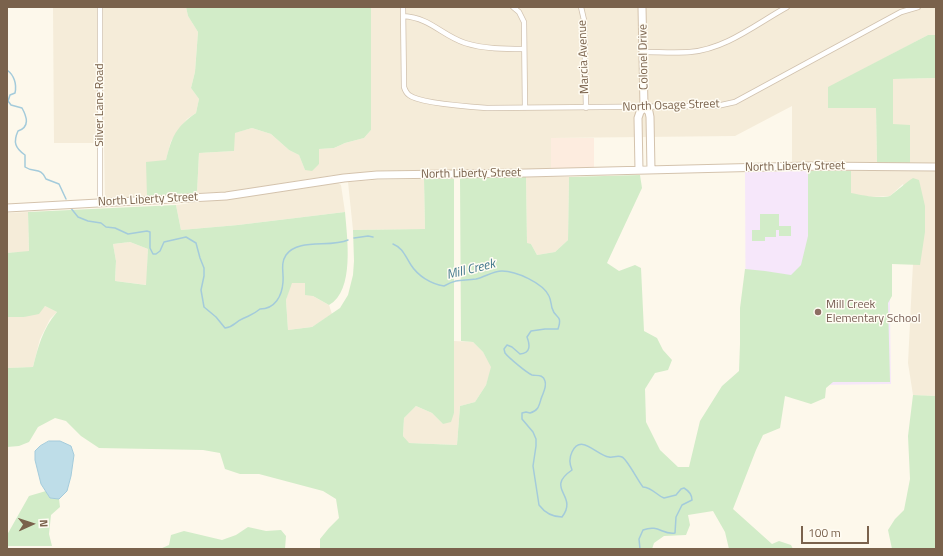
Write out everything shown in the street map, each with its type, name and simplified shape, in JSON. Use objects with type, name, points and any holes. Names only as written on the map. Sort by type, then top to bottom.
[{"type":"main road","name":"Colonel Drive","points":[[639,170],[638,118],[644,107],[642,7]]},
{"type":"main road","name":"Colonel Drive","points":[[644,107],[649,112],[650,117],[651,170]]},
{"type":"main road","name":"North Liberty Street","points":[[7,208],[226,196],[344,178],[377,175],[809,166],[936,167]]},
{"type":"street","name":"Silver Lane Road","points":[[100,7],[100,203]]},
{"type":"street","points":[[403,7],[404,16],[423,20],[447,36],[466,44],[494,48],[524,49]]},
{"type":"street","points":[[513,7],[519,12],[524,22],[525,108]]},
{"type":"street","name":"Marcia Avenue","points":[[581,7],[584,20],[586,108]]},
{"type":"street","points":[[644,52],[691,52],[710,48],[728,42],[787,7]]},
{"type":"street","name":"North Osage Street","points":[[404,16],[404,87],[409,96],[412,97],[463,106],[525,108],[717,106],[736,102],[901,12],[918,7]]},
{"type":"shaded area","points":[[53,7],[186,7],[188,16],[198,32],[195,72],[191,88],[199,99],[196,113],[187,119],[171,141],[166,160],[147,197],[105,199],[104,143],[54,143]]},
{"type":"shaded area","points":[[371,7],[936,7],[936,35],[928,35],[828,88],[828,108],[876,108],[877,164],[792,163],[792,106],[735,136],[551,138],[551,169],[381,171],[334,175],[227,192],[197,193],[199,153],[234,151],[234,133],[252,128],[271,134],[289,150],[299,155],[305,170],[319,164],[318,149],[334,148],[345,143],[364,138],[371,130]]},
{"type":"shaded area","points":[[936,78],[936,164],[910,164],[893,125],[893,79]]},
{"type":"shaded area","points":[[551,138],[594,138],[594,168],[551,169]]},
{"type":"shaded area","name":"Mill Creek Elementary School","points":[[808,171],[809,241],[889,239],[891,384],[746,386],[745,172]]},
{"type":"shaded area","points":[[851,171],[936,171],[936,396],[913,395],[908,363],[913,264],[920,264],[903,184],[890,196],[871,197],[851,194]]},
{"type":"shaded area","points":[[526,177],[569,177],[568,240],[555,252],[537,255],[531,244],[527,244]]},
{"type":"shaded area","points":[[424,179],[425,229],[353,230],[348,182]]},
{"type":"shaded area","points":[[338,183],[341,185],[345,212],[238,225],[181,230],[176,205]]},
{"type":"shaded area","points":[[28,212],[29,252],[7,253],[7,213]]},
{"type":"shaded area","points":[[130,242],[148,249],[147,285],[115,281],[116,261],[113,244]]},
{"type":"shaded area","points":[[291,283],[305,283],[313,296],[329,305],[332,314],[312,327],[288,330],[286,300]]},
{"type":"shaded area","points":[[45,306],[57,312],[50,319],[40,339],[33,367],[7,368],[7,317],[24,317]]},
{"type":"shaded area","points":[[454,341],[473,342],[483,352],[492,367],[486,385],[475,402],[460,406],[457,445],[408,443],[403,436],[404,418],[416,406],[432,413],[443,424],[454,413]]},
{"type":"green space","points":[[186,7],[371,7],[371,130],[364,138],[345,143],[334,148],[319,149],[319,164],[312,171],[305,170],[299,155],[289,150],[271,134],[252,128],[235,133],[234,151],[199,153],[197,193],[147,197],[146,162],[166,160],[173,138],[179,128],[196,113],[199,99],[191,88],[195,72],[198,32],[188,16]]},
{"type":"green space","points":[[928,35],[936,35],[936,78],[893,79],[893,124],[910,125],[910,164],[877,164],[876,108],[828,108],[828,87]]},
{"type":"green space","points":[[808,171],[851,171],[851,193],[875,197],[890,196],[913,178],[919,180],[925,206],[925,232],[920,265],[892,264],[892,296],[888,303],[890,382],[833,382],[826,388],[825,398],[811,404],[785,396],[780,428],[763,435],[733,509],[772,544],[779,541],[791,545],[793,549],[729,549],[725,532],[713,511],[688,515],[690,525],[686,535],[664,536],[654,543],[652,549],[320,549],[320,539],[339,518],[336,499],[323,491],[259,474],[240,474],[225,469],[220,453],[203,450],[99,448],[81,436],[66,421],[55,418],[38,427],[29,442],[19,446],[7,447],[7,368],[33,367],[39,345],[45,331],[57,312],[45,306],[39,314],[24,317],[7,317],[7,253],[29,251],[28,212],[176,205],[181,230],[238,225],[345,212],[348,263],[343,288],[337,298],[329,305],[313,296],[305,295],[305,283],[292,283],[286,300],[288,330],[312,327],[340,308],[348,295],[353,275],[353,230],[425,229],[424,179],[454,179],[454,413],[451,422],[443,424],[432,413],[416,406],[404,418],[403,436],[409,443],[457,445],[460,406],[475,402],[486,385],[491,367],[483,352],[473,342],[461,341],[460,178],[526,177],[527,243],[531,244],[537,255],[555,252],[568,240],[569,177],[640,175],[642,188],[607,263],[619,271],[635,265],[641,268],[644,331],[657,338],[663,350],[672,360],[668,370],[655,373],[645,389],[646,422],[660,450],[678,467],[689,467],[700,421],[722,386],[739,371],[740,308],[745,269],[791,275],[801,265],[808,236]],"holes":[[[130,242],[148,249],[146,285],[115,281],[116,261],[113,244]]]},
{"type":"green space","points":[[760,214],[779,214],[779,226],[791,226],[791,236],[779,236],[779,230],[776,230],[776,237],[765,237],[765,241],[752,241],[752,230],[760,230]]},
{"type":"green space","points":[[913,395],[936,396],[936,549],[892,549],[888,530],[895,519],[904,510],[910,479],[908,436]]},
{"type":"green space","points":[[46,491],[50,498],[59,499],[60,507],[51,515],[49,534],[52,546],[7,546],[7,535],[29,496]]},
{"type":"green space","points":[[248,527],[266,531],[281,530],[286,536],[285,549],[160,549],[169,545],[171,535],[184,531],[222,540],[236,535]]},
{"type":"water","points":[[49,441],[60,441],[71,446],[74,455],[67,491],[59,499],[50,498],[41,484],[35,460],[35,451]]},
{"type":"waterway","name":"Mill Creek","points":[[7,70],[13,77],[16,86],[15,93],[10,95],[8,101],[11,105],[22,108],[26,118],[26,124],[18,131],[15,142],[19,150],[25,155],[25,167],[40,172],[46,179],[59,184],[66,199]]},
{"type":"waterway","name":"Mill Creek","points":[[70,207],[78,217],[88,221],[101,223],[106,227],[115,228],[128,234],[147,231],[150,232],[150,248],[153,254],[160,251],[164,242],[186,237],[196,243],[204,268],[201,290],[204,307],[216,317],[225,328],[232,326],[260,309],[270,307],[277,301],[282,287],[284,258],[291,250],[306,245],[348,240]]},
{"type":"waterway","name":"Mill Creek","points":[[354,238],[368,236],[373,237]]},
{"type":"waterway","name":"Mill Creek","points":[[393,244],[402,250],[417,273],[425,279],[439,285],[444,286],[457,281],[476,279],[502,271],[521,275],[535,282],[546,291],[550,298],[553,311],[560,321],[558,329],[531,331],[527,337],[529,348],[524,353],[520,354],[512,347],[507,345],[504,349],[505,353],[522,368],[532,375],[541,376],[545,381],[545,388],[538,408],[530,413],[522,413],[522,419],[533,432],[536,439],[533,466],[539,505],[549,514],[562,517],[567,503],[561,487],[561,482],[572,470],[570,458],[572,452],[580,444],[604,455],[611,457],[622,457],[627,462],[643,487],[664,498],[676,495],[681,489],[684,488],[690,493],[692,498],[692,500],[682,505],[676,517],[675,533],[667,533],[653,528],[643,530],[639,539],[640,549]]},
{"type":"place","name":"Mill Creek Elementary School","points":[[818,312]]}]
